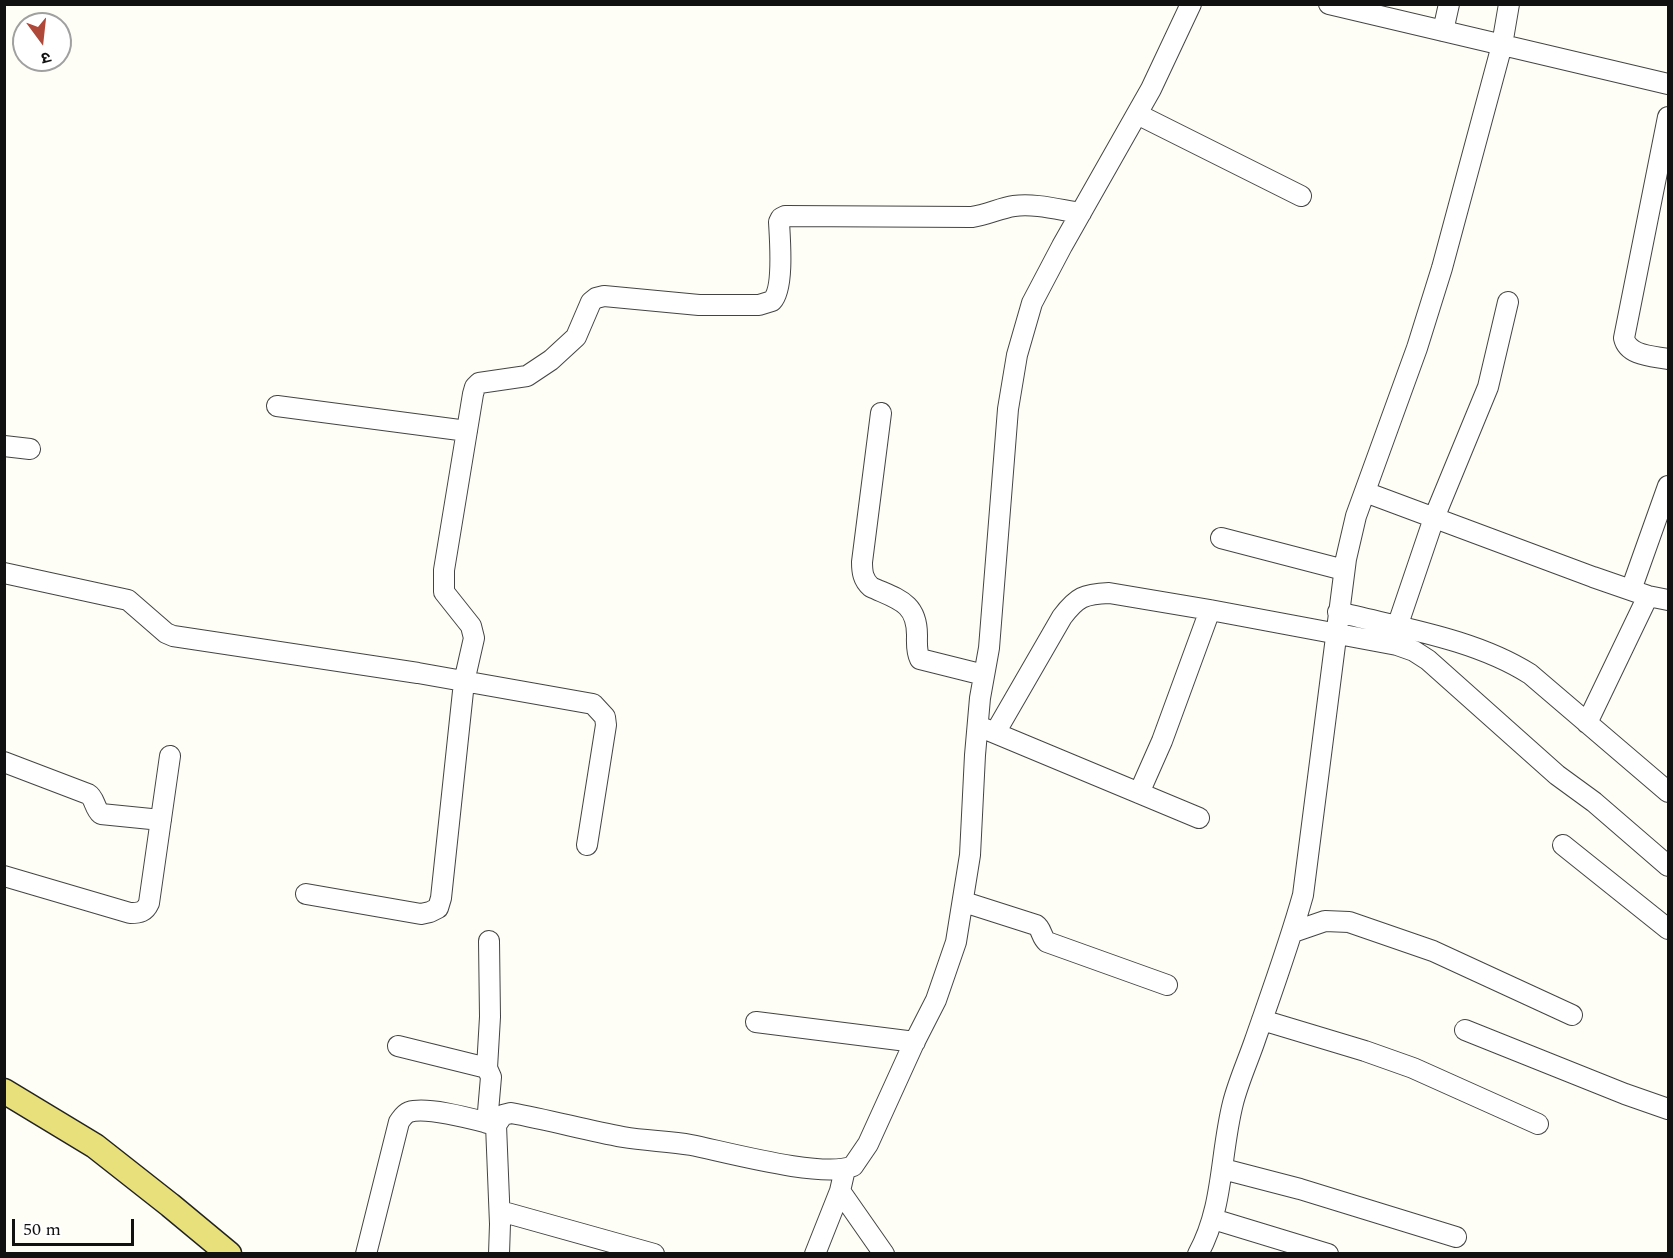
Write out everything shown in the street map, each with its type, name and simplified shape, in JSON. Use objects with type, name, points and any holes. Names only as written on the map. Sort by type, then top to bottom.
[{"type":"main road","points":[[4,1091],[95,1146],[229,1254]]},
{"type":"street","points":[[987,730],[984,675],[989,648],[1008,409],[1017,355],[1032,303],[1137,114],[1191,4]]},
{"type":"street","points":[[1443,31],[1449,4]]},
{"type":"street","points":[[1198,1254],[1213,1220],[1223,1169],[1226,1134],[1234,1101],[1293,932],[1303,895],[1336,623],[1344,570],[1356,516],[1417,348],[1442,268],[1502,45],[1509,4]]},
{"type":"street","points":[[1339,6],[1668,84]]},
{"type":"street","points":[[1137,114],[1301,196]]},
{"type":"street","points":[[1668,117],[1624,338],[1630,350],[1668,359]]},
{"type":"street","points":[[306,894],[421,914],[438,908],[451,816],[464,682],[473,646],[474,631],[444,592],[443,584],[467,430],[475,387],[479,383],[527,376],[551,360],[576,337],[591,302],[596,298],[604,296],[699,304],[759,305],[772,301],[777,292],[780,260],[779,222],[785,216],[972,217],[1024,205],[1081,213]]},
{"type":"street","points":[[1397,627],[1434,518],[1488,387],[1508,302]]},
{"type":"street","points":[[277,406],[467,430]]},
{"type":"street","points":[[881,413],[862,573],[871,587],[906,603],[911,609],[916,621],[917,652],[920,659],[984,675]]},
{"type":"street","points":[[4,446],[30,449]]},
{"type":"street","points":[[1587,723],[1639,593],[1668,486]]},
{"type":"street","points":[[1365,492],[1639,593],[1668,600]]},
{"type":"street","points":[[1221,538],[1344,570]]},
{"type":"street","points":[[4,573],[128,600],[166,633],[173,636],[418,673],[593,704],[605,717],[606,725],[587,845]]},
{"type":"street","points":[[492,1124],[503,1115],[511,1113],[620,1136],[688,1145],[776,1163],[816,1168],[845,1169],[853,1166],[868,1144],[936,1000],[950,965],[964,902],[972,832],[975,761],[987,730],[1062,617],[1073,603],[1082,597],[1109,593],[1210,610],[1397,627],[1438,637],[1511,662],[1530,674],[1587,723],[1667,784]]},
{"type":"street","points":[[1139,793],[1162,741],[1210,610]]},
{"type":"street","points":[[1336,623],[1414,651],[1428,660],[1533,754],[1594,802],[1668,866]]},
{"type":"street","points":[[987,730],[1199,818]]},
{"type":"street","points":[[4,876],[130,913],[140,913],[146,910],[149,903],[170,756]]},
{"type":"street","points":[[4,762],[91,796],[101,814],[161,820]]},
{"type":"street","points":[[1563,845],[1668,929]]},
{"type":"street","points":[[964,902],[1036,925],[1047,942],[1167,985]]},
{"type":"street","points":[[1293,932],[1325,921],[1349,922],[1433,951],[1572,1015]]},
{"type":"street","points":[[489,941],[490,1010],[487,1068],[491,1077],[492,1124],[500,1211],[499,1254]]},
{"type":"street","points":[[1262,1020],[1413,1068],[1538,1124]]},
{"type":"street","points":[[756,1022],[915,1042]]},
{"type":"street","points":[[1465,1030],[1668,1109]]},
{"type":"street","points":[[398,1046],[487,1068]]},
{"type":"street","points":[[366,1254],[399,1122],[405,1114],[411,1111],[427,1110],[492,1124]]},
{"type":"street","points":[[815,1254],[840,1191],[845,1169]]},
{"type":"street","points":[[1223,1169],[1300,1189],[1456,1238]]},
{"type":"street","points":[[840,1191],[884,1254]]},
{"type":"street","points":[[500,1211],[654,1254]]},
{"type":"street","points":[[1213,1220],[1328,1254]]}]
